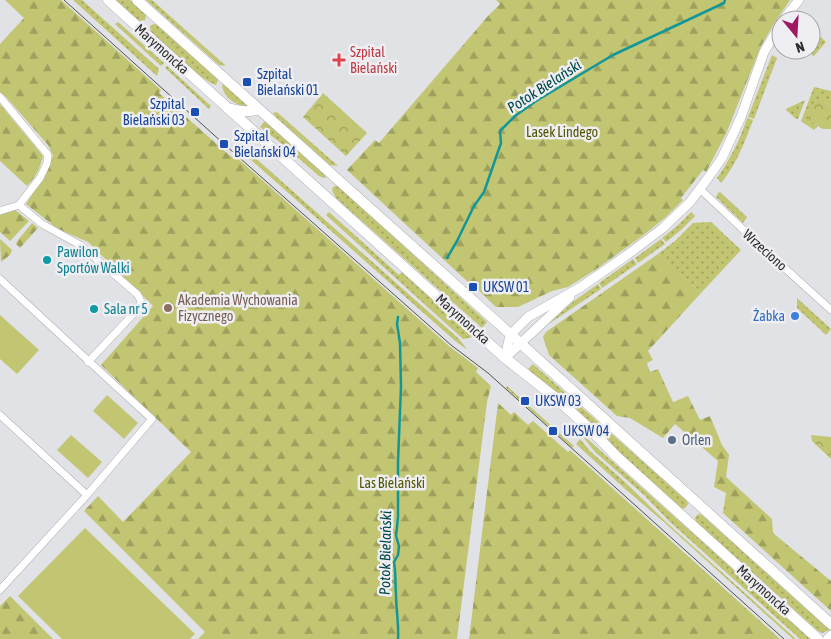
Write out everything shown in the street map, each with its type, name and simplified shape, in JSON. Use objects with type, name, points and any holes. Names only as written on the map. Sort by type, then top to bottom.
[{"type":"main road","name":"Marymoncka","points":[[108,0],[506,358],[557,399],[616,456],[818,639]]},
{"type":"main road","name":"Marymoncka","points":[[137,0],[831,624]]},
{"type":"main road","points":[[142,30],[154,15]]},
{"type":"main road","points":[[219,99],[222,77]]},
{"type":"main road","points":[[227,108],[245,112],[258,109]]},
{"type":"main road","points":[[685,519],[698,505]]},
{"type":"main road","points":[[828,639],[831,636]]},
{"type":"street","points":[[791,10],[799,0]]},
{"type":"street","points":[[506,358],[510,335],[528,317],[581,287],[622,259],[663,228],[700,189],[724,152],[741,117],[763,56],[771,41]]},
{"type":"street","points":[[0,97],[48,155],[47,164],[40,178],[19,205],[0,211]]},
{"type":"street","name":"Wrzeciono","points":[[700,189],[831,310]]},
{"type":"street","points":[[19,205],[42,224],[80,245],[140,298],[139,308],[88,362]]},
{"type":"street","points":[[0,280],[152,419],[0,590]]},
{"type":"street","points":[[506,358],[581,287]]},
{"type":"street","points":[[0,415],[87,494]]},
{"type":"green space","name":"Akademia Wychowania Fizycznego","points":[[5,0],[61,0],[161,90],[159,93],[228,154],[233,158],[235,156],[449,346],[478,368],[476,372],[491,386],[487,402],[457,639],[198,639],[205,632],[84,511],[98,496],[123,522],[191,452],[101,365],[153,306],[88,242],[58,229],[26,204],[46,173],[53,156],[48,145],[0,92],[0,44],[24,18]]},
{"type":"green space","points":[[73,0],[82,0],[159,69],[157,76]]},
{"type":"green space","points":[[115,0],[130,0],[145,13],[145,20],[139,21]]},
{"type":"green space","points":[[146,0],[152,0],[226,66],[219,65]]},
{"type":"green space","name":"Lasek Lindego","points":[[496,0],[790,0],[783,10],[771,10],[771,29],[761,46],[726,134],[706,172],[703,170],[681,198],[683,200],[645,234],[598,268],[568,287],[552,291],[518,307],[496,307],[347,170],[375,140],[379,143],[500,4]]},
{"type":"green space","points":[[118,22],[164,63],[161,66],[115,24]]},
{"type":"green space","points":[[158,25],[217,78],[216,85],[191,69],[151,32],[150,26]]},
{"type":"green space","points":[[821,37],[826,42],[821,48]]},
{"type":"green space","points":[[771,58],[771,60],[776,60],[754,119],[748,117]]},
{"type":"green space","points":[[167,66],[211,106],[209,109],[165,68]]},
{"type":"green space","points":[[224,84],[249,108],[236,103],[228,97],[223,90],[222,85]]},
{"type":"green space","points":[[814,87],[831,91],[831,107],[827,103],[816,100],[809,120],[818,126],[814,130],[801,121]]},
{"type":"green space","points":[[323,93],[367,133],[346,156],[303,117]]},
{"type":"green space","points":[[816,99],[827,103],[831,107],[831,129],[823,129],[808,120]]},
{"type":"green space","points":[[805,100],[798,119],[786,110],[786,109]]},
{"type":"green space","points":[[0,104],[43,156],[37,172],[27,186],[0,161]]},
{"type":"green space","points":[[276,112],[338,166],[330,165],[275,116],[273,113]]},
{"type":"green space","points":[[747,118],[753,120],[747,137],[736,161],[721,183],[717,178],[734,149]]},
{"type":"green space","points":[[265,121],[326,177],[319,176],[260,127]]},
{"type":"green space","points":[[243,147],[458,338],[466,349],[240,150]]},
{"type":"green space","points":[[335,186],[339,187],[487,322],[482,328],[336,198],[332,190]]},
{"type":"green space","points":[[720,192],[747,217],[743,223],[716,197]]},
{"type":"green space","points":[[14,209],[29,221],[10,241],[0,232],[0,215]]},
{"type":"green space","points":[[329,212],[399,275],[402,272],[473,337],[463,339],[326,215]]},
{"type":"green space","points":[[691,212],[695,216],[666,242],[662,238]]},
{"type":"green space","points":[[711,222],[741,250],[701,293],[658,254],[675,241],[693,223]]},
{"type":"green space","points":[[32,223],[38,228],[20,248],[16,244]]},
{"type":"green space","points":[[0,239],[12,250],[10,255],[1,262]]},
{"type":"green space","points":[[661,239],[665,244],[638,263],[635,258]]},
{"type":"green space","points":[[658,254],[701,293],[648,351],[653,360],[647,363],[650,372],[658,369],[673,402],[688,396],[700,420],[710,416],[722,445],[729,455],[726,477],[772,519],[773,533],[831,581],[831,611],[723,513],[726,493],[714,487],[718,461],[675,424],[663,438],[630,418],[617,416],[549,355],[543,337],[546,332]]},
{"type":"green space","points":[[633,259],[637,264],[602,288],[599,283]]},
{"type":"green space","points":[[598,284],[601,289],[547,325],[574,301]]},
{"type":"green space","points":[[797,298],[831,329],[826,335],[797,308]]},
{"type":"green space","points":[[0,315],[39,350],[17,374],[0,359]]},
{"type":"green space","points":[[533,364],[687,501],[686,507],[681,508],[617,450],[581,414],[528,369]]},
{"type":"green space","points":[[507,386],[574,446],[572,448],[506,388]]},
{"type":"green space","points":[[107,395],[138,423],[124,439],[93,411]]},
{"type":"green space","points":[[498,403],[511,415],[514,412],[528,425],[533,421],[568,452],[570,450],[780,639],[469,639]]},
{"type":"green space","points":[[574,427],[811,639],[800,639],[595,452]]},
{"type":"green space","points":[[71,435],[102,462],[88,478],[57,450]]},
{"type":"green space","points":[[811,435],[831,437],[831,459],[812,441]]},
{"type":"green space","points":[[580,439],[590,451],[627,484],[624,488],[576,444]]},
{"type":"green space","points":[[627,484],[666,522],[665,523],[624,488]]},
{"type":"green space","points":[[699,514],[830,630],[822,633],[818,631],[696,522],[695,518]]},
{"type":"green space","points":[[666,522],[796,639],[793,639]]},
{"type":"green space","points":[[85,528],[195,634],[190,639],[62,639],[18,596]]},
{"type":"green space","points":[[10,596],[53,639],[0,639],[0,606]]},
{"type":"waterway","name":"Potok Bielański","points":[[447,258],[474,206],[484,192],[501,143],[500,131],[515,116],[536,101],[613,55],[724,3],[725,0]]},
{"type":"waterway","name":"Potok Bielański","points":[[398,317],[401,387],[396,536],[399,546],[398,555],[394,562],[398,639]]},
{"type":"tram line","points":[[64,0],[451,345],[488,373],[784,639]]},
{"type":"place","name":"Szpital Bielański","points":[[339,60]]},
{"type":"place","name":"Szpital Bielański 01","points":[[247,82]]},
{"type":"place","name":"Szpital Bielański 03","points":[[195,112]]},
{"type":"place","name":"Szpital Bielański 04","points":[[224,144]]},
{"type":"place","name":"Pawilon Sportów Walki","points":[[47,260]]},
{"type":"place","name":"UKSW 01","points":[[473,287]]},
{"type":"place","name":"Akademia Wychowania Fizycznego","points":[[168,308]]},
{"type":"place","name":"Sala nr 5","points":[[94,309]]},
{"type":"place","name":"Żabka","points":[[795,316]]},
{"type":"place","name":"UKSW 03","points":[[525,401]]},
{"type":"place","name":"UKSW 04","points":[[553,431]]},
{"type":"place","name":"Orlen","points":[[672,440]]},
{"type":"park label","name":"Las Bielański","points":[[392,483]]}]
